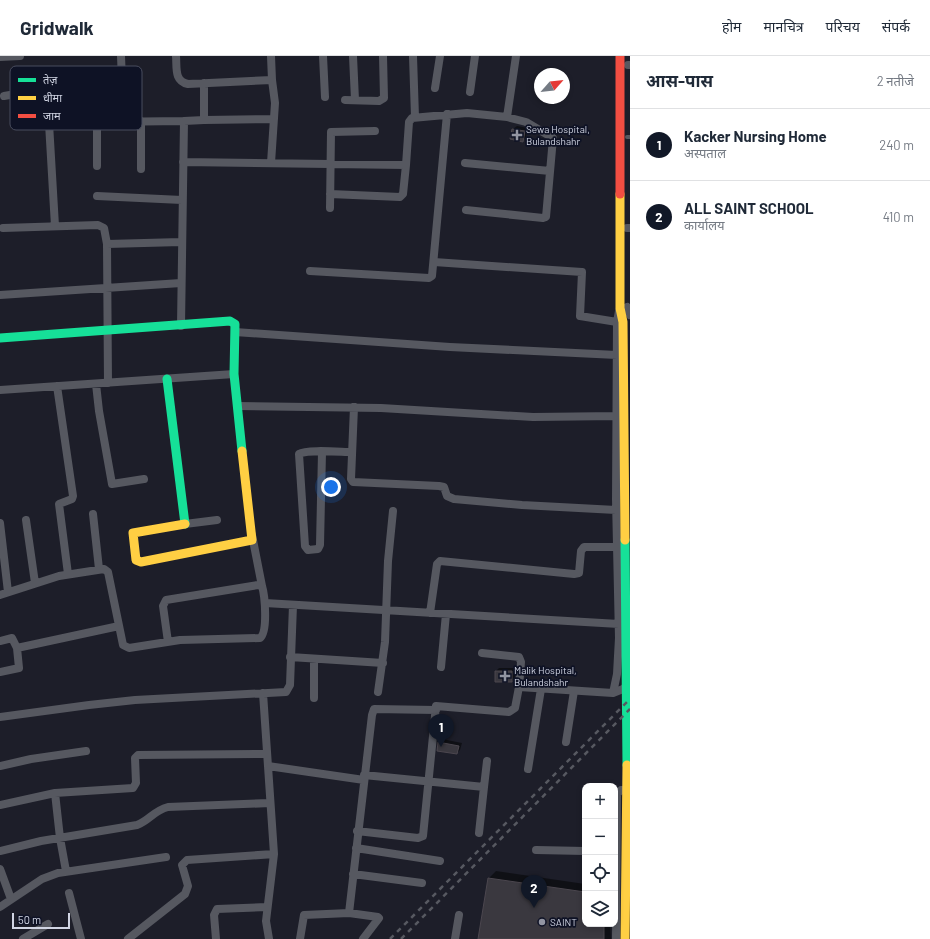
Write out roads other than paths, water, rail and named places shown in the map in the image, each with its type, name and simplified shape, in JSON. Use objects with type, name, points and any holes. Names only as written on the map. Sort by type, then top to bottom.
[{"type":"main road","points":[[620,56],[626,310]]},
{"type":"main road","points":[[625,939],[626,660],[620,322],[626,310],[629,228],[628,62]]},
{"type":"main road","points":[[0,338],[181,326],[230,321],[235,324],[234,374],[252,540],[141,562],[136,560],[133,536],[135,532],[184,524],[167,380]]},
{"type":"street","points":[[0,58],[20,56]]},
{"type":"street","points":[[121,56],[121,66]]},
{"type":"street","points":[[176,56],[179,80],[188,84],[272,80]]},
{"type":"street","points":[[271,56],[274,119],[271,163]]},
{"type":"street","points":[[323,56],[325,97]]},
{"type":"street","points":[[353,56],[355,100]]},
{"type":"street","points":[[345,100],[379,101],[384,98],[383,56]]},
{"type":"street","points":[[413,56],[415,117]]},
{"type":"street","points":[[435,88],[440,56]]},
{"type":"street","points":[[470,92],[475,56]]},
{"type":"street","points":[[507,117],[516,56]]},
{"type":"street","points":[[204,83],[204,120]]},
{"type":"street","points":[[4,96],[10,95]]},
{"type":"street","points":[[330,194],[400,197],[403,194],[409,122],[415,117],[479,113],[507,117],[526,122],[536,130],[552,136],[553,141],[545,218],[466,210]]},
{"type":"street","points":[[310,271],[429,278],[433,275],[447,114]]},
{"type":"street","points":[[142,121],[274,119]]},
{"type":"street","points":[[181,326],[181,242],[184,121]]},
{"type":"street","points":[[49,130],[55,226]]},
{"type":"street","points":[[97,166],[98,130]]},
{"type":"street","points":[[141,130],[141,169]]},
{"type":"street","points":[[330,208],[332,131],[375,131]]},
{"type":"street","points":[[184,162],[406,164]]},
{"type":"street","points":[[465,163],[550,171]]},
{"type":"street","points":[[97,196],[182,200]]},
{"type":"street","points":[[3,228],[102,226],[106,232],[108,383]]},
{"type":"street","points":[[106,244],[181,242]]},
{"type":"street","points":[[434,262],[582,272],[580,316],[620,322],[617,355],[616,510],[618,547],[618,624],[617,674],[613,693]]},
{"type":"street","points":[[0,295],[181,283]]},
{"type":"street","points":[[235,332],[450,347],[617,355]]},
{"type":"street","points":[[0,390],[167,380],[234,374]]},
{"type":"street","points":[[96,384],[99,411],[112,484],[144,479]]},
{"type":"street","points":[[58,386],[73,496],[72,500],[59,504],[68,574]]},
{"type":"street","points":[[237,406],[402,409],[519,417],[617,416]]},
{"type":"street","points":[[354,408],[351,479],[353,482],[439,486],[444,487],[449,498],[454,499],[522,506],[616,510]]},
{"type":"street","points":[[322,452],[320,545],[318,549],[308,550],[305,546],[299,454],[304,452],[322,452],[352,452]]},
{"type":"street","points":[[378,692],[383,663],[388,561],[393,511]]},
{"type":"street","points":[[93,514],[99,569]]},
{"type":"street","points":[[26,520],[35,583]]},
{"type":"street","points":[[184,524],[217,520]]},
{"type":"street","points":[[0,523],[4,594],[35,583],[68,574],[104,569],[108,572],[123,645],[126,648],[168,642],[260,638],[264,633],[265,603],[252,534]]},
{"type":"street","points":[[430,613],[437,564],[440,561],[574,574],[579,573],[581,551],[584,547],[618,547]]},
{"type":"street","points":[[168,642],[163,606],[166,600],[258,585],[262,586]]},
{"type":"street","points":[[265,603],[618,624]]},
{"type":"street","points":[[0,717],[120,702],[281,693],[289,689],[293,605]]},
{"type":"street","points":[[441,668],[446,614]]},
{"type":"street","points":[[17,648],[119,626]]},
{"type":"street","points":[[0,641],[12,638],[17,648],[19,668],[0,672]]},
{"type":"street","points":[[357,831],[422,837],[436,706],[510,712],[515,708],[519,687],[521,662],[519,657],[482,654]]},
{"type":"street","points":[[290,657],[383,663]]},
{"type":"street","points":[[314,659],[314,698]]},
{"type":"street","points":[[519,687],[613,693],[623,688],[630,682]]},
{"type":"street","points":[[528,769],[541,689]]},
{"type":"street","points":[[566,742],[574,691]]},
{"type":"street","points":[[263,693],[274,854],[272,882],[266,921],[269,939]]},
{"type":"street","points":[[349,913],[370,723],[374,709],[436,710]]},
{"type":"street","points":[[0,766],[31,758],[86,751]]},
{"type":"street","points":[[0,805],[55,793],[133,788],[136,783],[135,758],[138,754],[267,754]]},
{"type":"street","points":[[479,833],[487,761]]},
{"type":"street","points":[[268,766],[364,777],[484,787]]},
{"type":"street","points":[[617,819],[617,794],[621,790],[630,790]]},
{"type":"street","points":[[55,793],[60,838],[66,871]]},
{"type":"street","points":[[0,851],[60,838],[137,825],[146,822],[155,812],[168,807],[270,803]]},
{"type":"street","points":[[356,848],[440,861]]},
{"type":"street","points":[[536,850],[582,851]]},
{"type":"street","points":[[128,939],[185,894],[188,886],[182,865],[187,860],[274,854]]},
{"type":"street","points":[[616,855],[616,891]]},
{"type":"street","points":[[0,907],[50,876],[66,871],[166,857]]},
{"type":"street","points":[[0,869],[11,899]]},
{"type":"street","points":[[353,874],[422,883]]},
{"type":"street","points":[[69,893],[81,939]]},
{"type":"street","points":[[216,939],[214,915],[217,909],[267,907]]},
{"type":"street","points":[[300,939],[304,915],[349,913],[378,917],[378,920],[363,939]]},
{"type":"street","points":[[455,939],[459,915]]},
{"type":"street","points":[[618,918],[630,920]]},
{"type":"street","points":[[23,939],[48,924]]},
{"type":"street","points":[[616,927],[616,939]]},
{"type":"railway","points":[[390,939],[630,699]]},
{"type":"railway","points":[[401,939],[630,709]]},
{"type":"place","name":"Sewa Hospital, Bulandshahr","points":[[517,135]]},
{"type":"place","name":"Malik Hospital, Bulandshahr","points":[[505,676]]},
{"type":"place","name":"Kacker Nursing Home","points":[[441,747]]},
{"type":"place","name":"ALL SAINT SCHOOL","points":[[534,908]]},
{"type":"place","name":"SAINT","points":[[542,922]]}]
